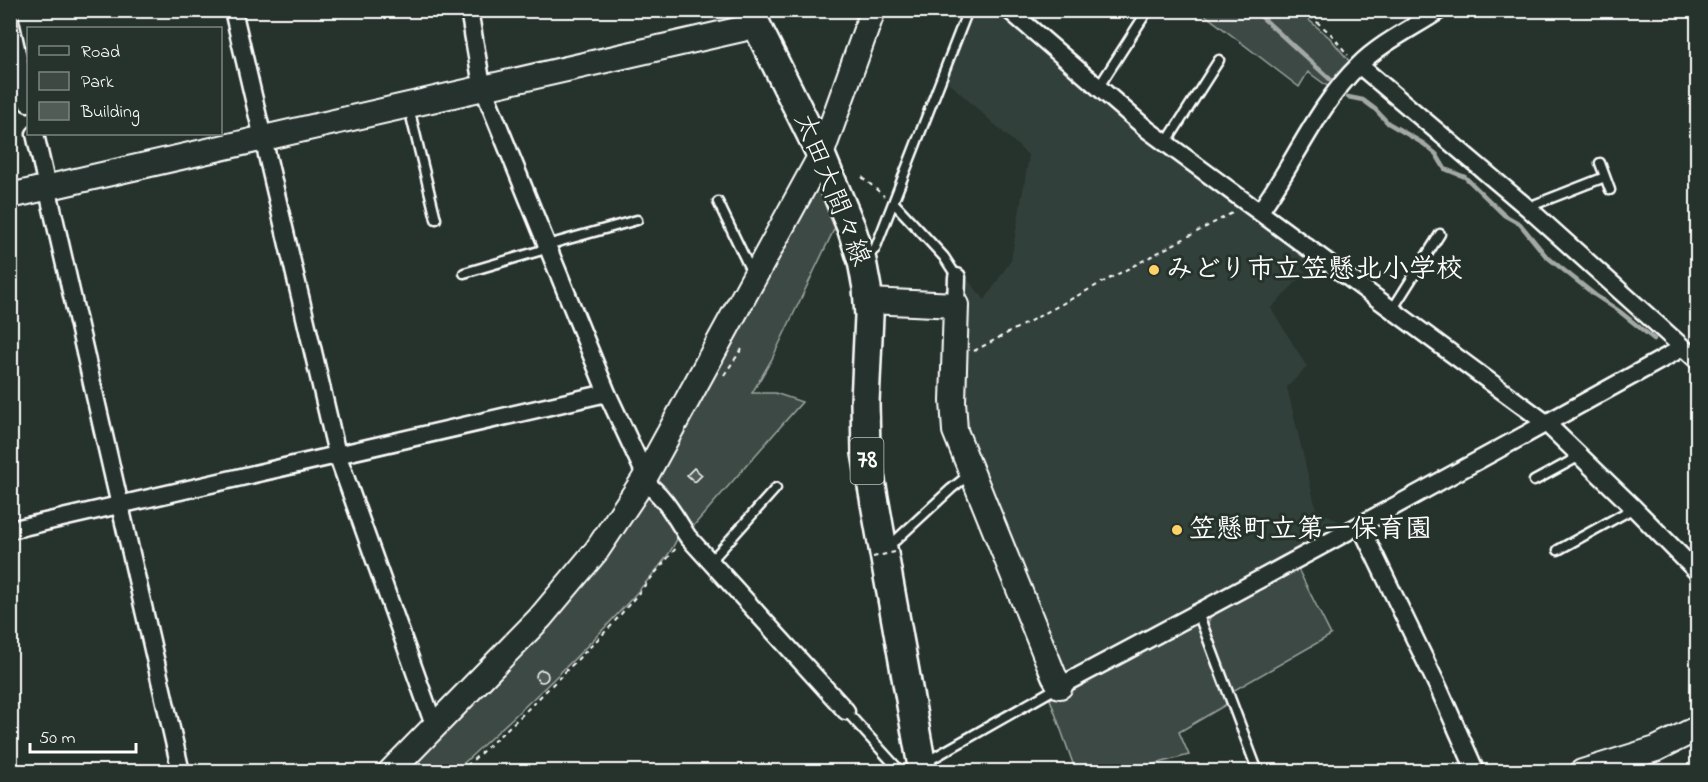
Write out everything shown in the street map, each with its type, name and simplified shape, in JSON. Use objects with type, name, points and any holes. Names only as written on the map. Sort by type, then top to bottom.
[{"type":"main road","name":"太田大間々線","points":[[753,17],[821,155],[851,227],[862,261],[869,301],[865,435],[868,472],[883,552],[915,768]]},
{"type":"street","points":[[233,10],[337,454],[430,714],[436,723]]},
{"type":"street","points":[[469,10],[484,88],[607,393],[645,477],[669,506],[688,537],[846,711]]},
{"type":"street","points":[[390,771],[540,618],[597,550],[645,477],[821,155],[873,10]]},
{"type":"street","points":[[1009,10],[1098,88],[1166,143],[1546,423],[1698,573]]},
{"type":"street","points":[[1260,211],[1329,101],[1359,65],[1370,55],[1440,10]]},
{"type":"street","points":[[10,196],[742,29],[753,17]]},
{"type":"street","points":[[10,21],[27,98]]},
{"type":"street","points":[[1359,65],[1529,209],[1698,361]]},
{"type":"street","points":[[35,135],[181,771]]},
{"type":"street","points":[[957,278],[953,417],[955,431],[1053,676],[1060,686],[1360,525],[1675,352],[1681,346]]},
{"type":"street","points":[[869,301],[956,305]]},
{"type":"street","points":[[10,530],[607,393]]},
{"type":"street","points":[[1360,525],[1476,771]]},
{"type":"street","points":[[1582,771],[1656,749],[1698,728]]},
{"type":"lane","points":[[862,261],[875,249],[968,10]]},
{"type":"lane","points":[[1098,88],[1148,10]]},
{"type":"lane","points":[[1166,143],[1219,60]]},
{"type":"lane","points":[[409,105],[435,219]]},
{"type":"lane","points":[[1600,163],[1610,190]]},
{"type":"lane","points":[[1529,209],[1536,204],[1605,177]]},
{"type":"lane","points":[[718,202],[753,276]]},
{"type":"lane","points":[[894,203],[951,264],[957,278]]},
{"type":"lane","points":[[464,273],[539,251],[547,245],[637,220]]},
{"type":"lane","points":[[1392,310],[1440,234]]},
{"type":"lane","points":[[1534,481],[1580,456]]},
{"type":"lane","points":[[883,552],[971,473]]},
{"type":"lane","points":[[711,562],[776,488]]},
{"type":"lane","points":[[1558,550],[1634,508]]},
{"type":"lane","points":[[1198,613],[1258,771]]},
{"type":"lane","points":[[846,711],[915,768],[1060,686]]},
{"type":"path","points":[[1304,10],[1331,34],[1359,65]]},
{"type":"path","points":[[862,177],[894,203]]},
{"type":"path","points":[[966,356],[1241,207]]},
{"type":"path","points":[[460,771],[521,716],[611,626],[688,537]]},
{"type":"shaded area","name":"みどり市立笠懸北小学校","points":[[973,11],[995,11],[1133,130],[1309,259],[1301,267],[1306,272],[1271,308],[1307,367],[1287,387],[1316,509],[1346,525],[1068,674],[1063,672],[963,422],[965,282],[968,280],[985,300],[1011,260],[1029,156],[947,81]]},
{"type":"green space","points":[[1200,11],[1298,11],[1330,38],[1350,62],[1330,88],[1308,72],[1299,87]]},
{"type":"green space","points":[[814,189],[827,190],[839,219],[772,359],[752,393],[775,393],[802,402],[689,531],[657,482],[657,476]]},
{"type":"green space","points":[[648,497],[679,534],[665,559],[633,597],[569,665],[455,771],[405,772],[605,557]]},
{"type":"green space","points":[[1297,567],[1331,635],[1233,691],[1208,623],[1212,613]]},
{"type":"green space","points":[[1193,622],[1198,625],[1228,700],[1227,704],[1179,732],[1189,755],[1136,771],[1076,772],[1050,699]]},
{"type":"building","points":[[694,468],[702,475],[695,482],[687,475]]},
{"type":"building","points":[[544,670],[548,676],[544,682],[540,682],[536,674]]},
{"type":"waterway","points":[[1254,10],[1332,81]]},
{"type":"waterway","points":[[1348,97],[1363,100],[1388,123],[1424,144],[1436,154],[1445,169],[1465,177],[1504,215],[1520,224],[1546,256],[1654,339]]},
{"type":"place","name":"みどり市立笠懸北小学校","points":[[1154,270]]},
{"type":"place","name":"笠懸町立第一保育園","points":[[1177,530]]}]
